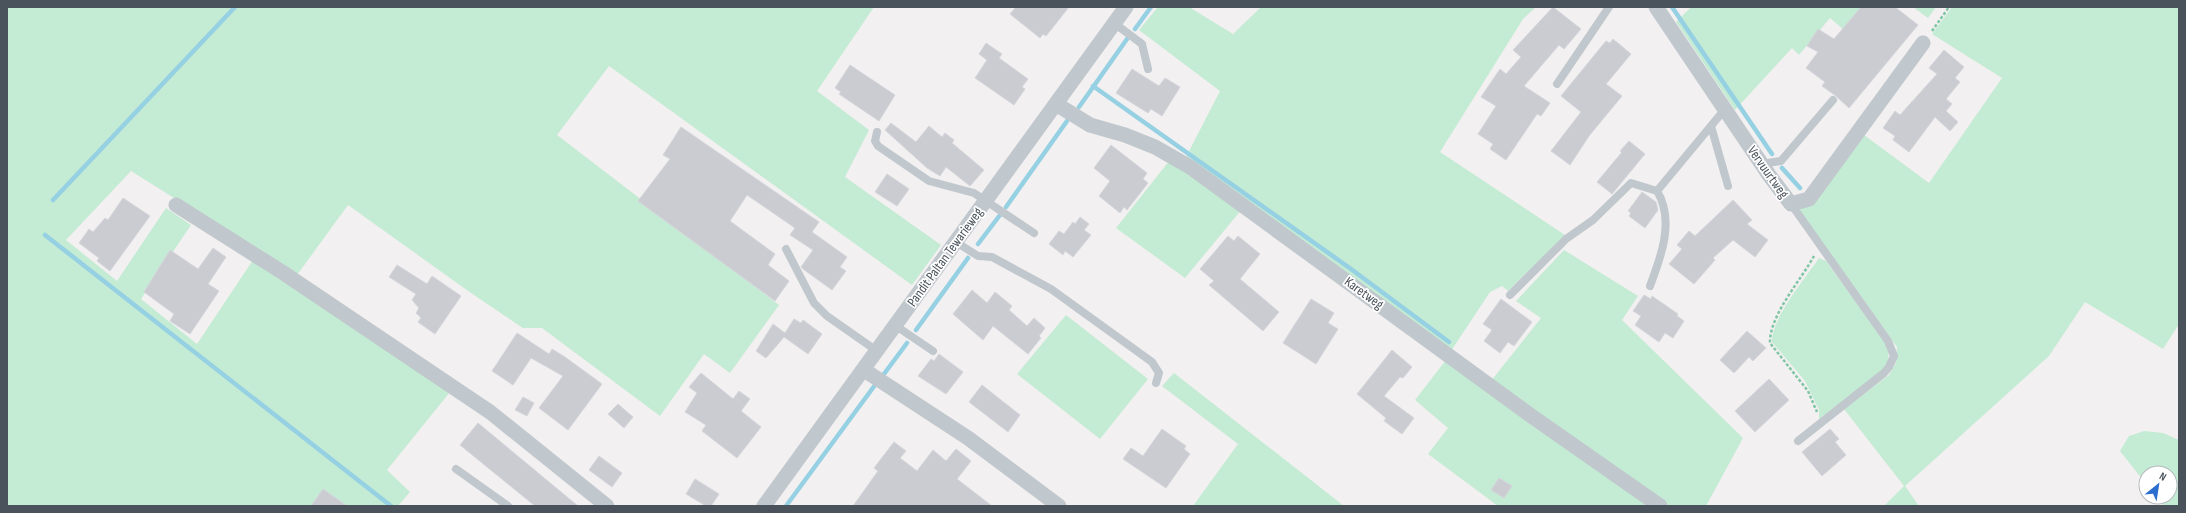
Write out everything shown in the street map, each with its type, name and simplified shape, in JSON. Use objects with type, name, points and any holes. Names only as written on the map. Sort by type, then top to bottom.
[{"type":"street","name":"Pandit Paltan Tewarieweg","points":[[765,506],[1126,7]]},
{"type":"street","name":"Vervuurtweg","points":[[1656,7],[1761,164],[1791,204],[1810,199],[1923,43]]},
{"type":"street","name":"Karetweg","points":[[1056,104],[1090,125],[1125,135],[1155,147],[1190,167],[1530,415],[1660,506]]},
{"type":"street","points":[[176,206],[282,272],[490,412],[607,506]]},
{"type":"street","points":[[864,370],[961,434],[1059,506]]},
{"type":"lane","points":[[1557,84],[1609,7]]},
{"type":"lane","points":[[1114,23],[1142,44],[1148,69]]},
{"type":"lane","points":[[1761,164],[1781,161],[1833,100]]},
{"type":"lane","points":[[1657,191],[1725,109]]},
{"type":"lane","points":[[1711,126],[1728,186]]},
{"type":"lane","points":[[877,132],[875,141],[878,146],[929,181],[974,193],[1034,234]]},
{"type":"lane","points":[[1510,295],[1566,239],[1593,220],[1631,183],[1657,191],[1663,201],[1666,233],[1650,286]]},
{"type":"lane","points":[[1791,204],[1888,341],[1894,356],[1889,367],[1884,373],[1798,441]]},
{"type":"lane","points":[[956,242],[978,256],[992,257],[1009,266],[1051,289],[1074,305],[1152,362],[1159,373],[1156,383]]},
{"type":"lane","points":[[786,248],[814,304],[827,316],[878,351]]},
{"type":"lane","points":[[896,326],[934,352]]},
{"type":"lane","points":[[456,469],[508,506]]},
{"type":"path","points":[[1923,43],[1949,7]]},
{"type":"path","points":[[1814,428],[1817,411],[1808,391],[1770,343],[1770,334],[1788,297],[1815,255],[1818,242]]},
{"type":"green space","points":[[7,7],[874,7],[817,91],[869,130],[845,177],[941,245],[912,285],[609,66],[557,135],[779,305],[730,373],[704,354],[660,416],[542,328],[523,328],[471,293],[348,205],[297,275],[131,171],[66,240],[117,281],[166,208],[191,225],[141,299],[197,344],[253,260],[450,392],[387,470],[410,492],[398,506],[7,506]]},
{"type":"green space","points":[[1158,7],[1189,7],[1233,34],[1261,7],[1536,7],[1523,19],[1440,152],[1565,235],[1508,291],[1502,286],[1490,292],[1451,351],[1185,159],[1220,91],[1139,30]]},
{"type":"green space","points":[[1691,7],[1862,7],[1843,29],[1830,18],[1799,55],[1792,48],[1735,110],[1676,22]]},
{"type":"green space","points":[[1913,7],[1936,7],[1928,18]]},
{"type":"green space","points":[[1952,7],[2179,7],[2179,324],[2163,349],[2085,302],[2049,356],[1905,486],[1919,506],[1884,506],[1904,486],[1844,409],[1889,375],[1896,363],[1897,347],[1798,208],[1864,135],[1929,183],[2002,78],[1932,34]]},
{"type":"green space","points":[[1170,160],[1242,209],[1185,278],[1116,228]]},
{"type":"green space","points":[[1564,250],[1638,296],[1622,320],[1743,438],[1706,506],[1668,506],[1491,381],[1541,318],[1516,301]]},
{"type":"green space","points":[[1819,258],[1826,261],[1889,348],[1888,362],[1883,370],[1819,419],[1819,410],[1805,381],[1772,342],[1773,332],[1783,310]]},
{"type":"green space","points":[[1066,315],[1148,379],[1100,439],[1017,374]]},
{"type":"green space","points":[[1446,360],[1652,506],[1498,506],[1428,454],[1448,428],[1415,400]]},
{"type":"green space","points":[[1174,373],[1344,506],[1193,506],[1238,444],[1162,386]]},
{"type":"green space","points":[[2144,431],[2163,433],[2179,440],[2179,506],[2163,505],[2178,505],[2178,465],[2138,465],[2138,474],[2120,451],[2129,436]]},
{"type":"building","points":[[1016,7],[1069,7],[1046,36],[1043,34],[1040,38],[1010,14]]},
{"type":"building","points":[[1553,7],[1581,29],[1564,49],[1559,45],[1524,86],[1550,103],[1541,116],[1537,114],[1506,160],[1490,149],[1493,144],[1478,134],[1496,106],[1481,97],[1500,69],[1506,74],[1521,57],[1513,50]]},
{"type":"building","points":[[1861,7],[1895,7],[1918,25],[1849,108],[1822,86],[1825,82],[1806,68],[1818,52],[1807,46],[1818,29],[1834,39]]},
{"type":"building","points":[[1613,39],[1631,54],[1606,84],[1622,96],[1589,136],[1570,165],[1551,151],[1581,112],[1561,96],[1606,41],[1610,43]]},
{"type":"building","points":[[986,43],[1002,54],[999,58],[1028,79],[1022,87],[1025,89],[1014,105],[975,78],[987,60],[979,54]]},
{"type":"building","points":[[1944,50],[1964,67],[1955,78],[1960,82],[1946,99],[1952,104],[1946,111],[1958,122],[1950,131],[1935,117],[1909,152],[1893,140],[1895,136],[1883,128],[1895,111],[1900,115],[1937,74],[1929,68]]},
{"type":"building","points":[[850,65],[895,95],[879,121],[839,94],[841,92],[835,88]]},
{"type":"building","points":[[1132,69],[1159,86],[1165,78],[1180,87],[1162,116],[1151,109],[1148,113],[1116,93]]},
{"type":"building","points":[[891,123],[916,142],[929,126],[942,137],[945,133],[954,140],[952,143],[984,170],[970,186],[946,167],[940,176],[927,168],[885,130]]},
{"type":"building","points":[[681,127],[819,222],[812,232],[847,257],[840,267],[846,271],[832,290],[801,267],[813,250],[790,235],[795,228],[747,195],[730,221],[775,254],[768,265],[789,281],[775,301],[638,201],[670,159],[663,155]]},
{"type":"building","points":[[1629,141],[1645,154],[1612,194],[1597,182],[1622,152],[1620,151]]},
{"type":"building","points":[[1111,145],[1147,173],[1143,179],[1148,183],[1127,210],[1124,207],[1120,213],[1099,196],[1110,181],[1094,168]]},
{"type":"building","points":[[887,174],[909,189],[897,206],[875,192]]},
{"type":"building","points":[[1642,192],[1656,202],[1658,210],[1645,228],[1629,216],[1631,213],[1628,211]]},
{"type":"building","points":[[123,198],[150,216],[110,271],[97,261],[99,258],[79,243],[89,229],[93,232],[105,218],[108,220]]},
{"type":"building","points":[[1733,200],[1752,220],[1747,224],[1768,240],[1755,257],[1733,240],[1713,258],[1715,260],[1694,284],[1669,264],[1682,249],[1677,245],[1689,231],[1695,236]]},
{"type":"building","points":[[1080,217],[1089,224],[1084,230],[1091,235],[1073,257],[1065,251],[1063,255],[1049,244],[1059,231],[1064,234],[1073,222],[1075,224]]},
{"type":"building","points":[[1228,236],[1234,241],[1238,236],[1260,254],[1240,279],[1279,312],[1263,331],[1209,285],[1214,281],[1200,269]]},
{"type":"building","points":[[213,248],[226,257],[208,284],[219,291],[190,334],[170,321],[174,314],[144,292],[170,250],[198,269]]},
{"type":"building","points":[[397,265],[427,284],[432,276],[461,296],[435,334],[418,322],[421,318],[416,313],[419,308],[412,300],[416,294],[389,277]]},
{"type":"building","points":[[972,290],[987,303],[995,292],[1012,306],[1009,310],[1027,326],[1034,318],[1045,328],[1039,336],[1041,338],[1028,354],[993,326],[983,340],[953,314]]},
{"type":"building","points":[[1644,295],[1651,299],[1652,296],[1678,314],[1677,316],[1684,321],[1673,338],[1665,333],[1659,342],[1635,325],[1641,316],[1633,311]]},
{"type":"building","points":[[1311,299],[1334,313],[1328,323],[1338,329],[1316,364],[1283,343]]},
{"type":"building","points":[[1501,299],[1532,322],[1514,346],[1508,342],[1500,353],[1484,341],[1492,330],[1483,324]]},
{"type":"building","points":[[794,319],[801,323],[803,320],[822,334],[808,354],[784,337],[766,358],[756,351],[773,324],[785,333]]},
{"type":"building","points":[[1747,331],[1766,348],[1753,361],[1749,357],[1734,373],[1720,360]]},
{"type":"building","points":[[517,333],[549,354],[552,349],[602,384],[568,430],[539,408],[563,376],[531,358],[513,385],[492,371]]},
{"type":"building","points":[[1392,350],[1412,367],[1403,378],[1400,377],[1384,396],[1414,418],[1402,434],[1384,421],[1386,418],[1357,394]]},
{"type":"building","points":[[939,354],[963,372],[946,394],[918,376],[931,359],[934,361]]},
{"type":"building","points":[[701,373],[733,399],[739,391],[750,399],[741,411],[761,427],[737,458],[702,431],[706,425],[685,412],[697,393],[689,387]]},
{"type":"building","points":[[1769,379],[1789,400],[1755,432],[1735,411]]},
{"type":"building","points":[[982,385],[1020,415],[1008,432],[969,402]]},
{"type":"building","points":[[523,397],[534,403],[527,416],[515,410]]},
{"type":"building","points":[[618,404],[633,417],[624,428],[608,414]]},
{"type":"building","points":[[478,423],[578,506],[535,506],[460,445]]},
{"type":"building","points":[[1162,429],[1186,446],[1184,449],[1190,454],[1166,488],[1123,459],[1131,448],[1143,456]]},
{"type":"building","points":[[1830,429],[1839,439],[1835,442],[1846,455],[1822,476],[1802,452]]},
{"type":"building","points":[[894,442],[906,451],[900,458],[917,471],[933,450],[946,461],[956,449],[971,461],[957,479],[992,506],[853,506],[878,471],[874,468]]},
{"type":"building","points":[[599,456],[622,473],[612,487],[589,470]]},
{"type":"building","points":[[1499,478],[1512,486],[1504,498],[1491,490]]},
{"type":"building","points":[[695,479],[719,494],[711,506],[706,506],[686,494]]},
{"type":"building","points":[[323,489],[347,506],[311,506]]},
{"type":"waterway","points":[[53,200],[235,7]]},
{"type":"waterway","points":[[1135,29],[1151,7]]},
{"type":"waterway","points":[[1672,7],[1772,154]]},
{"type":"waterway","points":[[1079,107],[1127,39]]},
{"type":"waterway","points":[[1093,86],[1351,269],[1449,342]]},
{"type":"waterway","points":[[1006,207],[1067,121]]},
{"type":"waterway","points":[[1782,168],[1800,188]]},
{"type":"waterway","points":[[978,244],[1000,215]]},
{"type":"waterway","points":[[45,235],[391,506]]},
{"type":"waterway","points":[[916,330],[968,258]]},
{"type":"waterway","points":[[884,374],[907,343]]},
{"type":"waterway","points":[[786,506],[875,385]]}]
